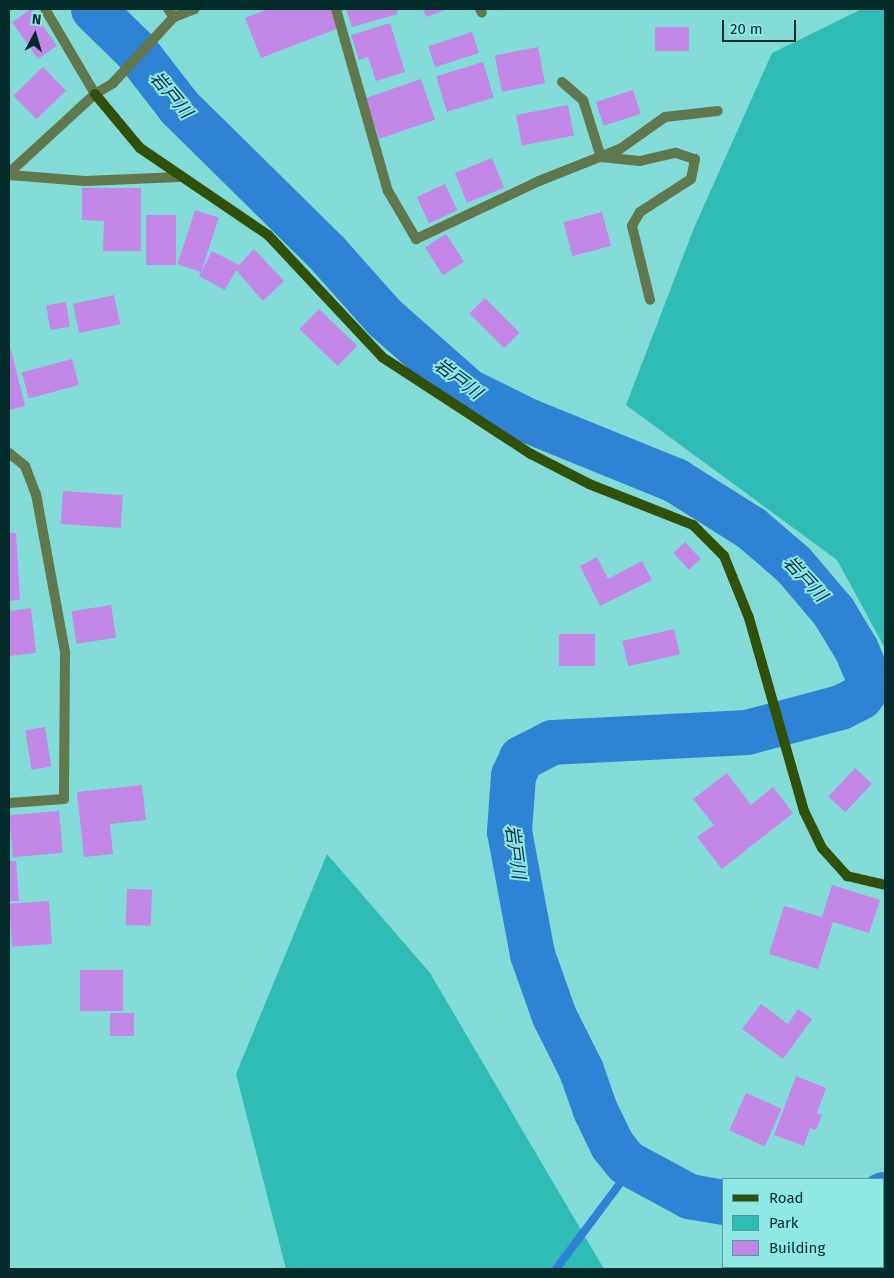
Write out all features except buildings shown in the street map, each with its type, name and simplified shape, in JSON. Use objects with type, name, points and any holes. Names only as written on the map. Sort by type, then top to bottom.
[{"type":"street","points":[[45,9],[95,94],[140,148],[268,235],[382,357],[456,408],[531,454],[588,484],[693,525],[724,556],[749,618],[804,811],[822,848],[847,876],[885,885]]},
{"type":"street","points":[[9,174],[95,94],[113,83],[171,13],[195,9]]},
{"type":"street","points":[[336,9],[388,191],[416,239],[539,181],[620,149],[665,117],[718,111]]},
{"type":"street","points":[[562,82],[583,100],[600,157]]},
{"type":"street","points":[[600,157],[640,161],[676,153],[696,159],[691,179],[640,212],[632,226],[650,300]]},
{"type":"street","points":[[9,174],[85,180],[180,177]]},
{"type":"street","points":[[9,453],[25,466],[36,494],[65,661],[64,799],[9,803]]},
{"type":"green space","points":[[862,9],[885,9],[885,648],[837,560],[626,405],[694,228],[772,53]]},
{"type":"green space","points":[[327,854],[430,973],[604,1269],[286,1269],[236,1074]]},
{"type":"waterway","name":"岩戸川","points":[[93,9],[135,50],[179,107],[327,253],[384,317],[468,391],[527,420],[675,480],[751,528],[793,564],[833,611],[856,649],[868,677],[867,688],[860,697],[840,707],[747,732],[552,742],[521,758],[513,775],[509,831],[532,954],[554,1016],[581,1070],[595,1110],[612,1145],[626,1162],[689,1196],[722,1202]]},
{"type":"waterway","points":[[556,1269],[633,1166]]}]
